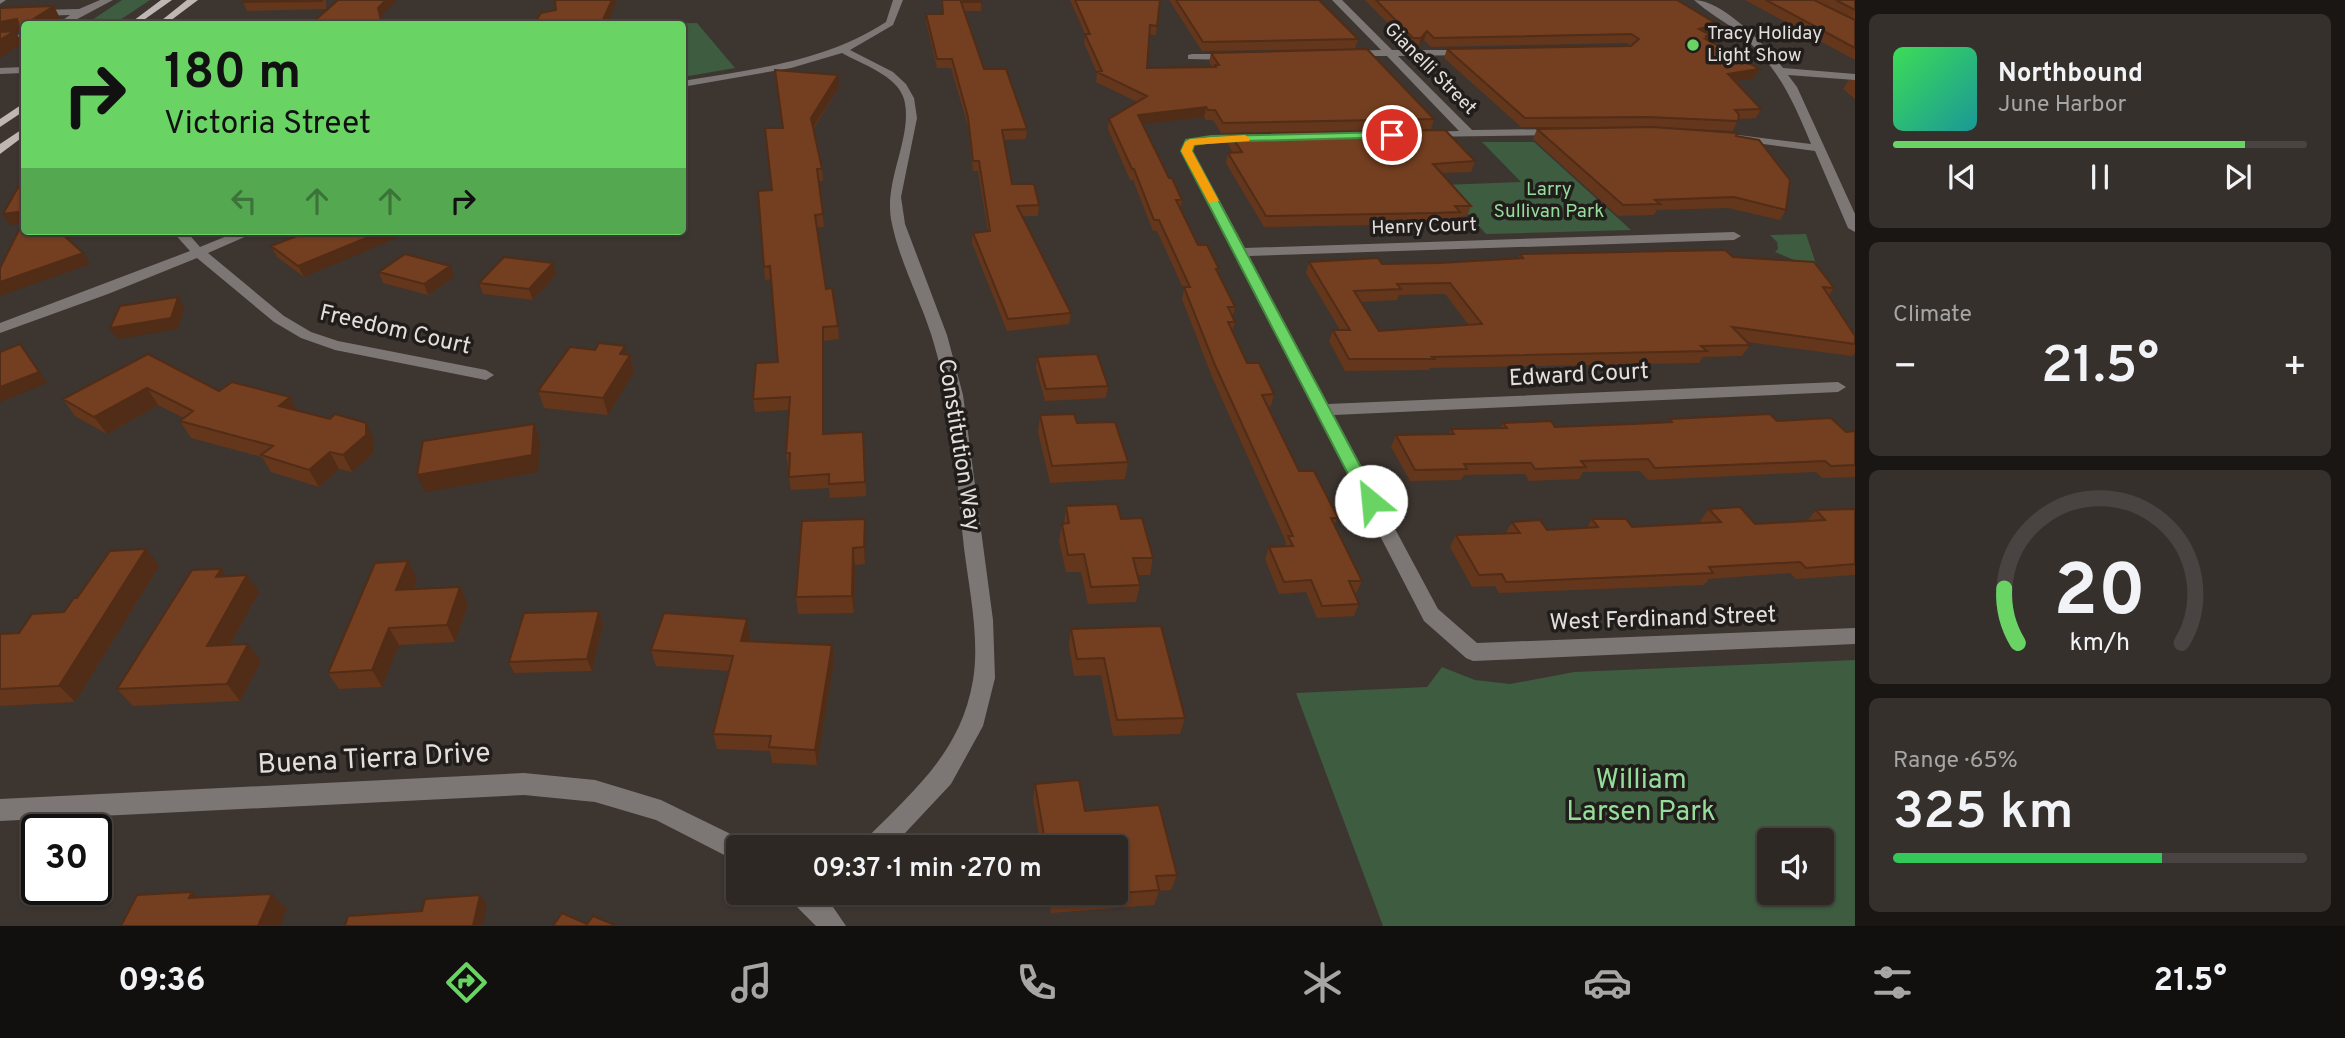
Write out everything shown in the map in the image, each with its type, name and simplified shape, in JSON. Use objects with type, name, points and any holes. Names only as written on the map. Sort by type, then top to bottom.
[{"type":"main road","points":[[139,21],[167,0]]},
{"type":"main road","points":[[165,21],[193,0]]},
{"type":"main road","points":[[0,124],[21,108]]},
{"type":"main road","points":[[0,150],[21,133]]},
{"type":"street","points":[[0,13],[20,0]]},
{"type":"street","points":[[67,21],[108,0]]},
{"type":"street","points":[[686,83],[789,64],[843,50],[890,23],[898,0]]},
{"type":"street","name":"Gianelli Street","points":[[1337,0],[1469,134]]},
{"type":"street","points":[[1699,0],[1735,24],[1781,71],[1792,87],[1855,228]]},
{"type":"street","points":[[0,13],[81,12]]},
{"type":"street","points":[[0,40],[21,37]]},
{"type":"street","name":"Constitution Way","points":[[843,50],[889,74],[902,86],[909,98],[911,118],[895,197],[898,224],[939,335],[955,395],[984,620],[984,678],[972,726],[943,777],[886,835]]},
{"type":"street","points":[[1337,54],[1487,52]]},
{"type":"street","points":[[1192,57],[1245,56]]},
{"type":"street","points":[[0,71],[21,70]]},
{"type":"street","points":[[1781,71],[1855,78]]},
{"type":"street","points":[[0,79],[21,79]]},
{"type":"street","points":[[1415,135],[1565,132]]},
{"type":"street","points":[[1711,135],[1773,140],[1819,148]]},
{"type":"street","points":[[1266,138],[1190,142],[1187,151],[1322,410]]},
{"type":"street","name":"Freedom Court","points":[[182,235],[197,251],[279,319],[306,335],[335,345],[486,375]]},
{"type":"street","points":[[0,328],[103,291],[240,235]]},
{"type":"street","name":"Henry Court","points":[[1241,252],[1734,236]]},
{"type":"street","name":"Edward Court","points":[[1322,410],[1838,387]]},
{"type":"street","name":"West Ferdinand Street","points":[[1322,410],[1431,615],[1473,652],[1855,636]]},
{"type":"street","name":"Buena Tierra Drive","points":[[0,810],[524,784],[595,791],[661,811],[726,844]]},
{"type":"street","points":[[820,905],[833,926]]},
{"type":"green space","points":[[122,0],[150,0],[118,21],[90,21]]},
{"type":"green space","points":[[686,23],[697,23],[735,68],[686,76]]},
{"type":"green space","name":"Larry Sullivan Park","points":[[1482,142],[1534,142],[1631,230],[1486,234],[1442,185],[1521,182]]},
{"type":"green space","points":[[1806,234],[1818,270],[1775,252],[1778,249],[1777,242],[1770,235]]},
{"type":"green space","name":"William Larsen Park","points":[[1855,660],[1855,926],[1383,926],[1296,693],[1427,687],[1442,667],[1475,680],[1510,684],[1574,672]]},
{"type":"building","points":[[322,0],[322,1],[243,2]]},
{"type":"building","points":[[338,0],[386,0],[378,8],[381,21],[314,21]]},
{"type":"building","points":[[555,0],[612,0],[602,21],[536,21],[541,13],[556,10]]},
{"type":"building","points":[[942,0],[981,0],[961,2],[984,69],[1006,69],[1027,129],[1002,130],[1012,184],[1034,184],[1039,205],[1017,206],[1071,313],[1008,319],[973,233],[990,231],[979,161],[973,161],[968,117],[952,59],[937,59],[926,14],[943,14]]},
{"type":"building","points":[[1075,0],[1160,0],[1157,26],[1150,25],[1147,68],[1216,67],[1215,65],[1219,65],[1211,53],[1367,49],[1434,119],[1223,123],[1215,110],[1208,110],[1206,107],[1138,115],[1169,178],[1172,178],[1182,200],[1176,200],[1198,245],[1207,245],[1219,269],[1216,269],[1235,307],[1228,307],[1235,322],[1228,322],[1247,363],[1259,363],[1274,394],[1262,395],[1299,471],[1314,471],[1338,518],[1331,518],[1362,581],[1349,581],[1359,604],[1322,606],[1311,580],[1284,582],[1269,547],[1293,546],[1288,536],[1293,536],[1215,365],[1184,287],[1190,287],[1159,220],[1154,220],[1134,169],[1109,119],[1147,96],[1097,72],[1102,71],[1085,34],[1090,34]]},
{"type":"building","points":[[1176,0],[1319,0],[1358,39],[1203,42]]},
{"type":"building","points":[[1376,0],[1677,0],[1717,24],[1699,29],[1712,36],[1705,36],[1711,39],[1706,39],[1759,69],[1728,74],[1761,109],[1735,110],[1739,115],[1738,121],[1647,117],[1525,118],[1447,49],[1631,46],[1639,39],[1631,34],[1434,38],[1427,31],[1421,38],[1413,38]]},
{"type":"building","points":[[1766,0],[1814,0],[1855,20],[1855,48]]},
{"type":"building","points":[[1836,0],[1855,0],[1855,10]]},
{"type":"building","points":[[54,6],[30,21],[21,21],[19,28],[17,19],[0,22],[0,8]]},
{"type":"building","points":[[15,31],[0,40],[0,32]]},
{"type":"building","points":[[775,70],[838,75],[811,118],[822,169],[817,169],[823,214],[815,215],[826,289],[832,288],[838,326],[823,327],[823,434],[863,432],[865,482],[829,484],[829,474],[789,477],[790,453],[786,453],[790,397],[753,399],[756,363],[778,362],[770,266],[764,267],[758,191],[772,190],[765,128],[783,128]]},
{"type":"building","points":[[1652,127],[1737,133],[1736,136],[1759,140],[1790,180],[1786,210],[1734,197],[1655,200],[1660,204],[1623,205],[1537,129]]},
{"type":"building","points":[[1445,130],[1475,161],[1433,164],[1471,206],[1455,206],[1460,212],[1266,216],[1228,153],[1242,152],[1230,134]]},
{"type":"building","points":[[21,182],[21,211],[3,214]]},
{"type":"building","points":[[21,226],[21,235],[63,235],[83,253],[0,282],[0,268]]},
{"type":"building","points":[[300,235],[373,235],[298,266],[271,246]]},
{"type":"building","points":[[1725,250],[1733,257],[1814,262],[1834,288],[1823,287],[1855,336],[1855,344],[1732,327],[1750,345],[1701,346],[1707,351],[1349,359],[1333,330],[1350,330],[1309,262],[1378,258],[1382,264],[1440,263],[1523,258],[1520,254]],"holes":[[[1450,283],[1482,324],[1379,331],[1354,291],[1401,289],[1397,284]]]},
{"type":"building","points":[[405,254],[450,266],[424,284],[379,272]]},
{"type":"building","points":[[504,257],[553,263],[529,289],[479,283]]},
{"type":"building","points":[[178,297],[171,318],[110,328],[120,306]]},
{"type":"building","points":[[599,343],[625,346],[620,354],[630,355],[603,398],[538,391],[570,347],[595,350]]},
{"type":"building","points":[[20,344],[39,372],[0,387],[0,352]]},
{"type":"building","points":[[148,354],[219,391],[232,382],[290,397],[279,406],[330,419],[335,414],[366,423],[366,435],[343,455],[330,452],[309,470],[261,455],[273,446],[180,421],[193,411],[147,388],[94,417],[63,399]]},
{"type":"building","points":[[1097,354],[1108,386],[1046,389],[1037,357]]},
{"type":"building","points":[[1074,414],[1077,423],[1115,422],[1128,462],[1052,466],[1040,415]]},
{"type":"building","points":[[1770,414],[1777,421],[1831,418],[1846,432],[1855,431],[1855,465],[1831,466],[1825,461],[1655,468],[1648,459],[1581,461],[1586,467],[1535,469],[1531,463],[1464,464],[1467,469],[1415,470],[1396,435],[1454,434],[1451,429],[1507,428],[1503,423],[1551,421],[1555,427]]},
{"type":"building","points":[[534,424],[532,455],[417,475],[423,441]]},
{"type":"building","points":[[1117,504],[1121,519],[1142,518],[1153,558],[1133,558],[1140,585],[1091,587],[1084,554],[1068,555],[1062,524],[1069,523],[1066,506]]},
{"type":"building","points":[[1740,507],[1755,524],[1825,520],[1816,510],[1855,509],[1855,564],[1806,568],[1800,562],[1709,567],[1713,573],[1506,582],[1502,574],[1479,575],[1456,535],[1520,533],[1512,522],[1540,520],[1547,530],[1598,527],[1592,519],[1626,519],[1632,527],[1721,522],[1709,509]]},
{"type":"building","points":[[865,519],[864,547],[853,548],[852,596],[796,597],[802,521]]},
{"type":"building","points":[[146,549],[59,686],[0,689],[0,634],[19,633],[32,614],[64,612],[110,551]]},
{"type":"building","points":[[408,561],[396,590],[460,587],[447,625],[389,628],[372,670],[328,673],[375,563]]},
{"type":"building","points":[[221,569],[216,577],[247,575],[207,646],[248,644],[227,684],[117,689],[192,570]]},
{"type":"building","points":[[599,611],[587,659],[509,662],[524,613]]},
{"type":"building","points":[[664,613],[747,619],[741,641],[832,645],[815,750],[769,747],[771,736],[713,734],[733,656],[651,650]]},
{"type":"building","points":[[1161,626],[1185,718],[1117,720],[1104,658],[1077,659],[1071,629]]},
{"type":"building","points":[[1079,780],[1085,811],[1159,805],[1177,875],[1156,876],[1159,890],[1128,892],[1128,835],[1044,835],[1035,784]]},
{"type":"building","points":[[192,892],[189,898],[272,894],[258,926],[121,926],[137,895]]},
{"type":"building","points":[[480,895],[473,926],[345,926],[348,916],[422,911],[425,899]]},
{"type":"building","points":[[562,913],[587,924],[593,916],[617,926],[553,926]]},
{"type":"slow traffic","points":[[1213,201],[1187,151],[1190,142],[1245,139]]},
{"type":"place","name":"Tracy Holiday Light Show","points":[[1693,45]]},
{"type":"route","points":[[1371,501],[1187,151],[1190,142],[1211,139],[1392,135]]}]
